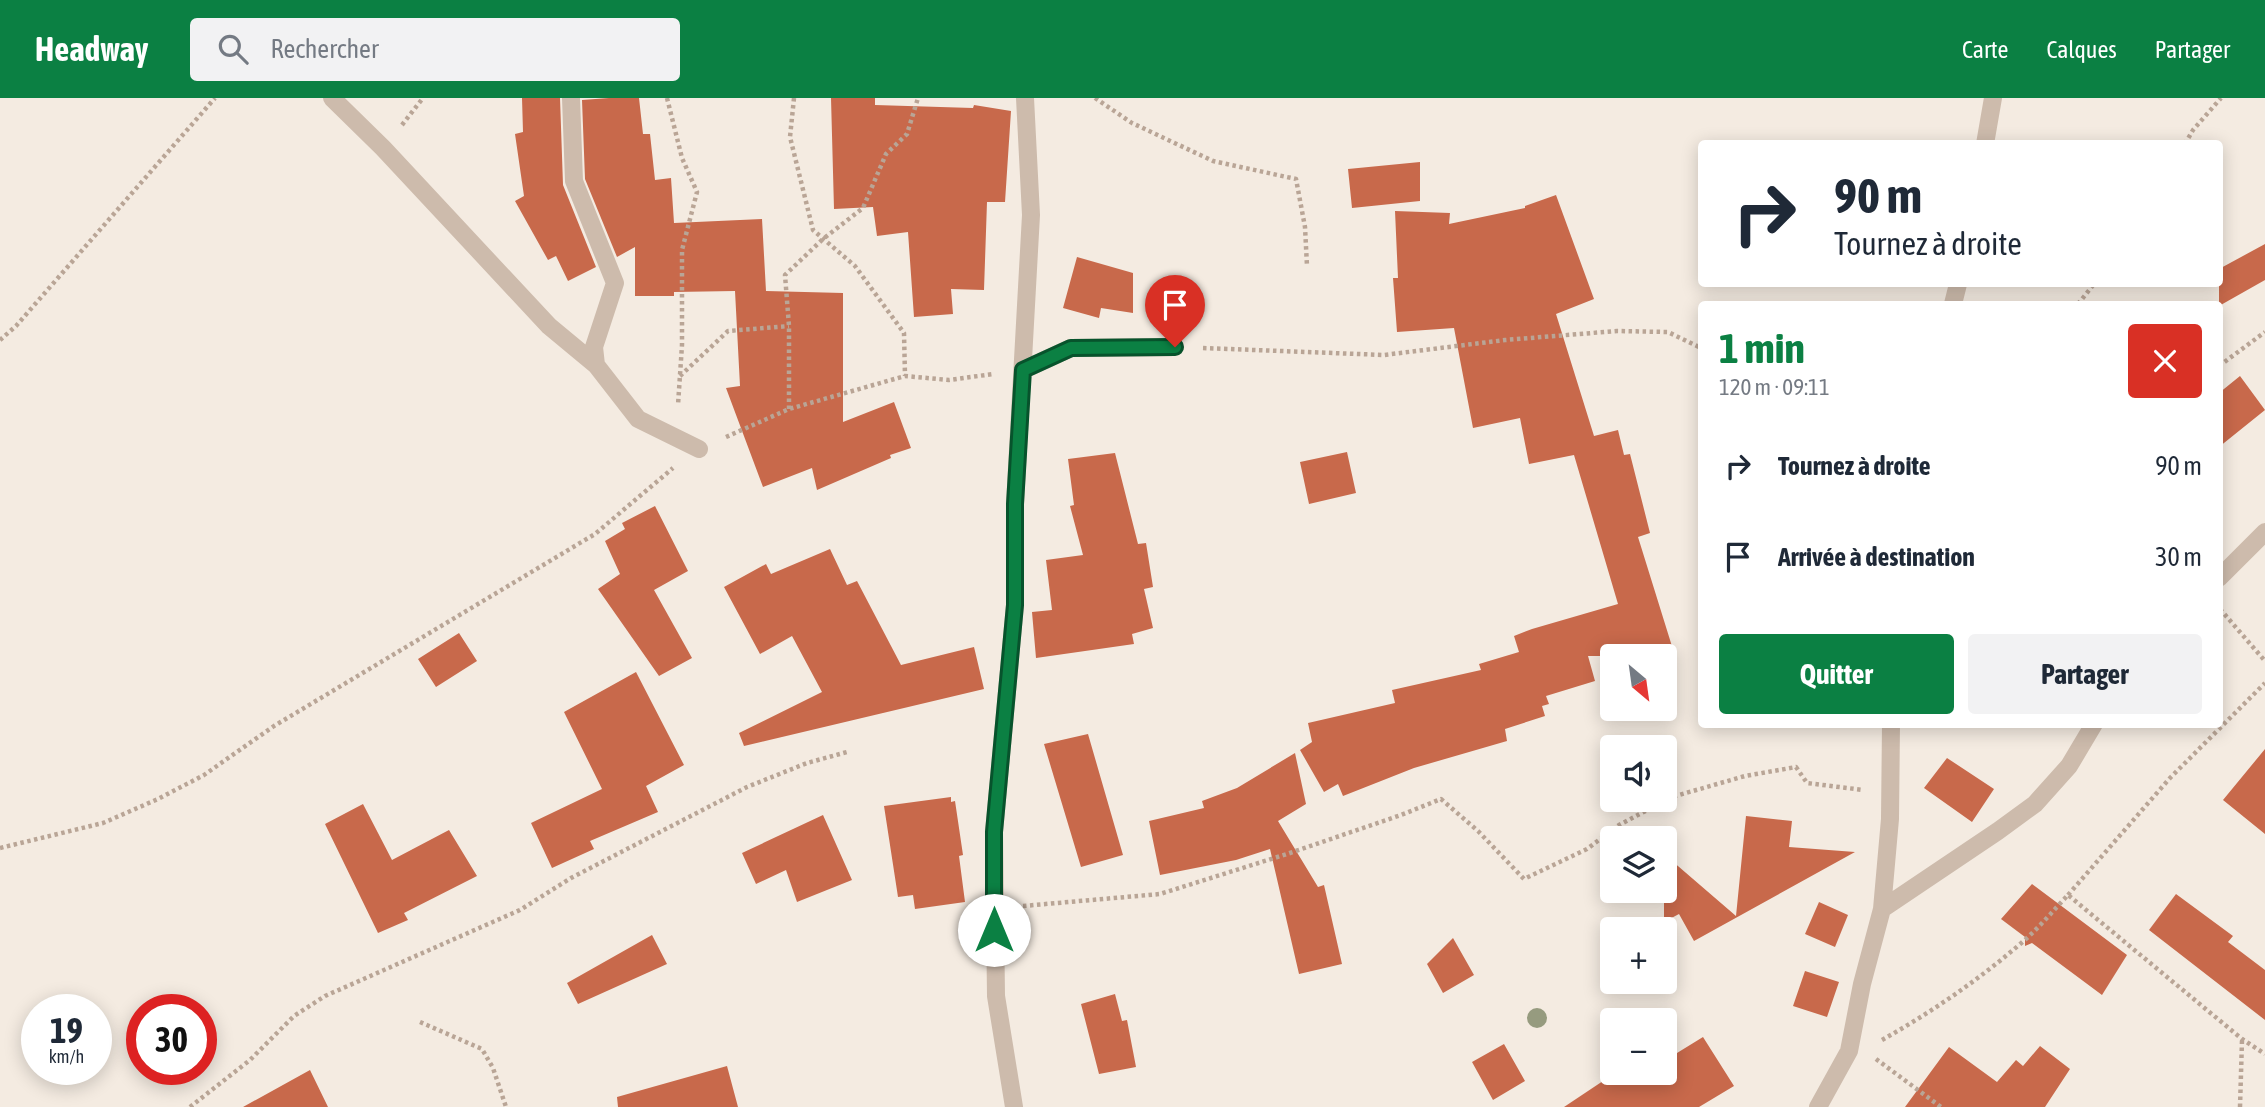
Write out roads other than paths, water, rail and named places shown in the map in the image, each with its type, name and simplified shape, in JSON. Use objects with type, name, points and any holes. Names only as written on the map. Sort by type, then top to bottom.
[{"type":"street","points":[[332,98],[383,148],[549,326],[596,365],[638,419],[699,449]]},
{"type":"street","points":[[571,98],[574,181],[615,283],[594,347],[596,365]]},
{"type":"street","points":[[1014,1107],[996,996],[993,908],[994,832],[1015,605],[1015,504],[1031,215],[1025,98]]},
{"type":"street","points":[[1986,140],[1993,98]]},
{"type":"street","points":[[1023,370],[1071,348],[1175,347]]},
{"type":"street","points":[[2223,574],[2265,532]]},
{"type":"street","points":[[1818,1106],[1857,1051],[1861,984],[1882,909],[1891,794],[1891,728]]},
{"type":"street","points":[[1882,909],[2035,804],[2069,766],[2092,728]]}]
